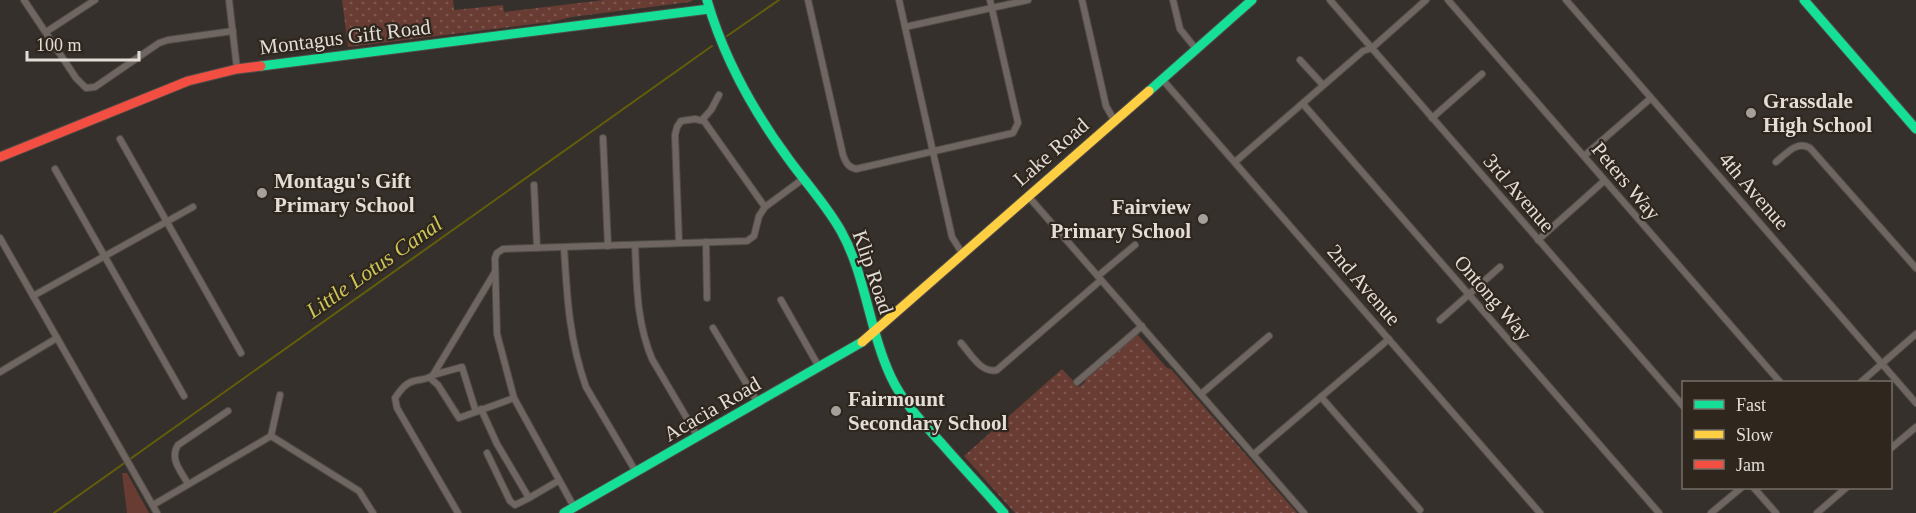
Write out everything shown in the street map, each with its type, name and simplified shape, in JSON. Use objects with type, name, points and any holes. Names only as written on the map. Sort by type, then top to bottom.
[{"type":"street","points":[[24,0],[82,86],[90,88],[168,40],[232,31]]},
{"type":"street","points":[[46,32],[95,0]]},
{"type":"street","points":[[228,0],[237,69]]},
{"type":"street","points":[[808,0],[846,162],[850,167],[864,168],[1006,136],[1016,129],[1018,123],[990,0]]},
{"type":"street","points":[[899,0],[952,237],[962,253]]},
{"type":"street","points":[[905,27],[1028,0]]},
{"type":"street","points":[[1082,0],[1106,106],[1114,120]]},
{"type":"street","points":[[1173,0],[1180,29],[1196,49]]},
{"type":"street","name":"Lake Road","points":[[875,331],[1252,0]]},
{"type":"street","name":"3rd Avenue","points":[[1330,0],[1682,406]]},
{"type":"street","points":[[1235,162],[1323,85],[1364,51],[1371,48],[1426,0]]},
{"type":"street","name":"Peters Way","points":[[1448,0],[1779,381]]},
{"type":"street","name":"4th Avenue","points":[[1566,0],[1916,403]]},
{"type":"street","points":[[1803,0],[1916,129]]},
{"type":"street","name":"Klip Road","points":[[708,4],[723,50],[758,116],[832,217],[851,249],[888,370],[901,395],[1004,513]]},
{"type":"street","name":"Montagus Gift Road","points":[[0,157],[188,81],[237,69],[708,4]]},
{"type":"street","points":[[1300,60],[1323,85]]},
{"type":"street","points":[[1432,118],[1482,74]]},
{"type":"street","name":"2nd Avenue","points":[[1162,79],[1540,513]]},
{"type":"street","points":[[702,120],[719,95]]},
{"type":"street","points":[[1584,156],[1651,98]]},
{"type":"street","name":"Ontong Way","points":[[1303,104],[1659,513]]},
{"type":"street","points":[[679,243],[675,135],[681,121],[702,120],[710,127],[765,207]]},
{"type":"street","points":[[603,138],[608,246]]},
{"type":"street","points":[[120,139],[241,353]]},
{"type":"street","points":[[1776,162],[1798,146],[1806,145],[1810,148],[1916,268]]},
{"type":"street","points":[[55,169],[184,396]]},
{"type":"street","points":[[574,507],[514,398],[496,334],[495,258],[497,253],[503,249],[751,239],[754,236],[759,216],[765,207],[803,179]]},
{"type":"street","points":[[1538,240],[1604,181]]},
{"type":"street","points":[[534,185],[537,248]]},
{"type":"street","points":[[1028,196],[1304,513]]},
{"type":"street","points":[[33,296],[193,207]]},
{"type":"street","points":[[0,238],[157,513]]},
{"type":"street","points":[[706,242],[707,298]]},
{"type":"street","points":[[635,244],[638,311],[647,347],[698,437]]},
{"type":"street","points":[[961,343],[984,369],[994,372],[1135,244]]},
{"type":"street","points":[[564,247],[568,320],[586,387],[636,472]]},
{"type":"street","points":[[1440,320],[1500,267]]},
{"type":"street","points":[[431,377],[495,271]]},
{"type":"street","points":[[781,300],[819,368]]},
{"type":"street","points":[[1077,382],[1142,326]]},
{"type":"street","points":[[713,328],[758,403]]},
{"type":"street","name":"Acacia Road","points":[[564,513],[819,368],[865,340],[875,331]]},
{"type":"street","points":[[1862,381],[1916,334]]},
{"type":"street","points":[[1201,394],[1269,336]]},
{"type":"street","points":[[1,369],[57,338]]},
{"type":"street","points":[[1254,454],[1389,339]]},
{"type":"street","points":[[458,513],[397,408],[395,398],[412,381],[462,367],[479,411],[529,498]]},
{"type":"street","points":[[431,377],[457,417],[463,418],[514,398]]},
{"type":"street","points":[[153,505],[271,436],[280,395]]},
{"type":"street","points":[[1321,397],[1420,510]]},
{"type":"street","points":[[188,484],[175,461],[173,455],[175,451],[187,439],[228,411]]},
{"type":"street","points":[[1892,447],[1916,427]]},
{"type":"street","points":[[271,436],[359,491],[373,513]]},
{"type":"street","points":[[487,453],[510,501],[515,506],[558,481]]},
{"type":"street","points":[[1711,513],[1740,489]]},
{"type":"street","points":[[1755,489],[1776,513]]},
{"type":"street","points":[[1817,513],[1845,489]]},
{"type":"shaded area","points":[[342,0],[453,0],[454,10],[503,5],[504,12],[604,0],[693,0],[551,22],[348,47]]},
{"type":"shaded area","points":[[1135,334],[1167,368],[1171,369],[1297,513],[1015,513],[964,456],[1062,369],[1079,387],[1085,382],[1086,377]]},
{"type":"shaded area","points":[[122,473],[127,473],[149,513],[127,513]]},
{"type":"waterway","name":"Little Lotus Canal","points":[[727,36],[779,0]]},
{"type":"waterway","name":"Little Lotus Canal","points":[[54,513],[712,46]]},
{"type":"traffic: fast","points":[[707,0],[731,64],[752,104],[841,231],[856,266],[877,341],[896,387],[921,421],[1004,513]]},
{"type":"traffic: fast","points":[[1149,91],[1252,0]]},
{"type":"traffic: fast","points":[[1804,0],[1916,129]]},
{"type":"traffic: fast","points":[[261,66],[709,9]]},
{"type":"traffic: fast","points":[[564,513],[862,342]]},
{"type":"traffic: slow","points":[[862,342],[1149,91]]},
{"type":"traffic: jam","points":[[0,157],[188,81],[237,69],[261,66]]},
{"type":"place","name":"Grassdale High School","points":[[1751,113]]},
{"type":"place","name":"Montagu's Gift Primary School","points":[[262,193]]},
{"type":"place","name":"Fairview Primary School","points":[[1203,219]]},
{"type":"place","name":"Fairmount Secondary School","points":[[836,411]]}]
